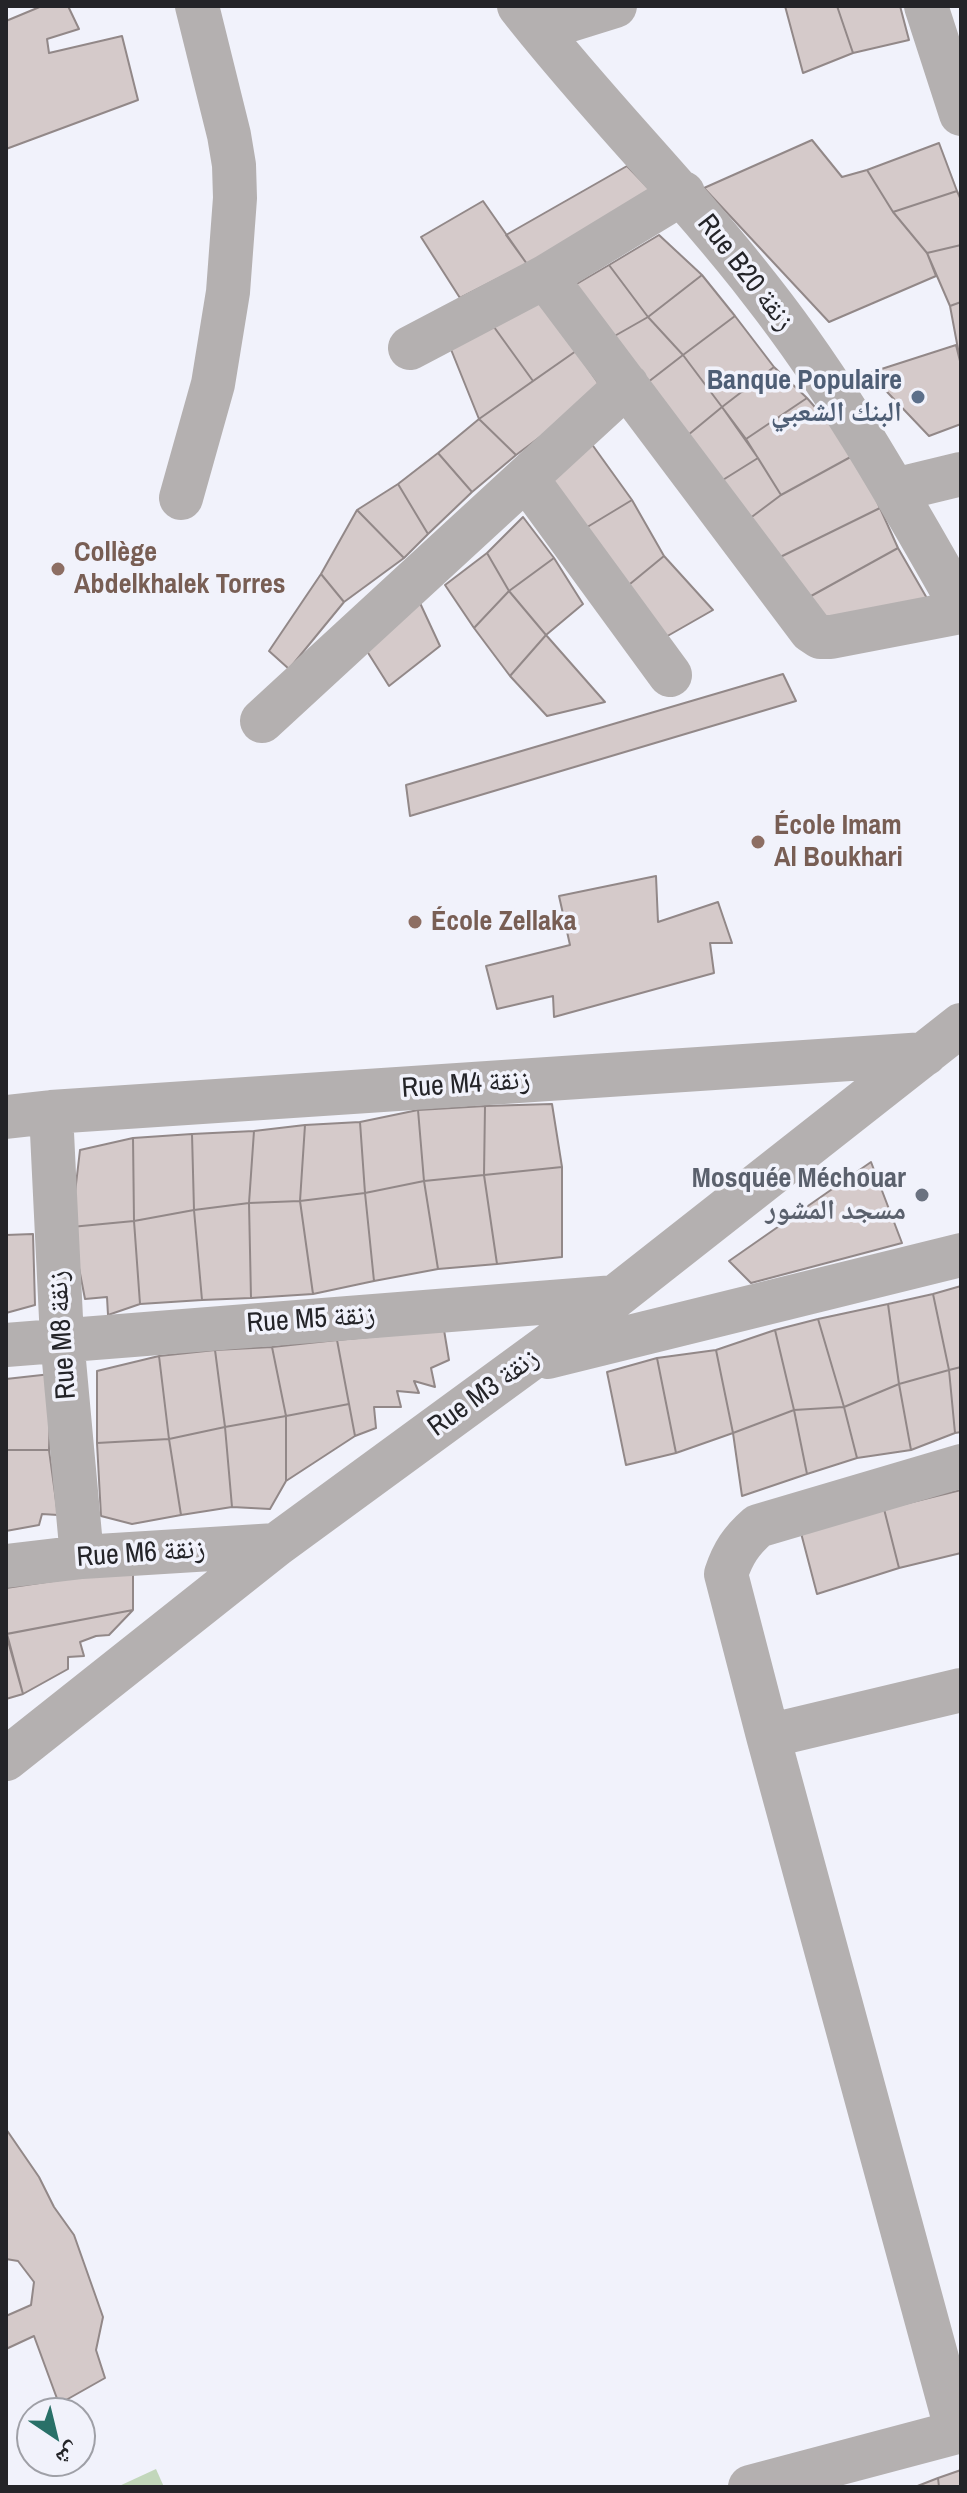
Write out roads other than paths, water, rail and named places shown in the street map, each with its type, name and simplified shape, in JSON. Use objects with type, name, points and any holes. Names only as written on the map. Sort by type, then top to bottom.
[{"type":"street","points":[[181,498],[213,384],[228,292],[235,198],[229,135],[197,6]]},
{"type":"street","points":[[528,18],[615,6]]},
{"type":"street","points":[[926,6],[961,114]]},
{"type":"street","name":"Rue B20 زنقة","points":[[528,18],[683,193],[765,295],[835,395],[895,490],[961,606]]},
{"type":"street","points":[[410,348],[545,277],[683,193]]},
{"type":"street","points":[[545,277],[811,631],[820,637],[831,637],[961,612]]},
{"type":"street","points":[[262,721],[627,385]]},
{"type":"street","points":[[895,490],[961,474]]},
{"type":"street","points":[[526,478],[670,675]]},
{"type":"street","name":"Rue M3 زنقة","points":[[11,1752],[276,1545],[615,1297],[961,1025]]},
{"type":"street","name":"Rue M4 زنقة","points":[[6,1117],[925,1054]]},
{"type":"street","name":"Rue M8 زنقة","points":[[51,1112],[62,1339],[82,1557]]},
{"type":"street","points":[[526,1363],[961,1255]]},
{"type":"street","name":"Rue M5 زنقة","points":[[6,1345],[615,1297]]},
{"type":"street","points":[[750,2487],[959,2432],[726,1574],[741,1541],[758,1526],[961,1466]]},
{"type":"street","name":"Rue M6 زنقة","points":[[6,1566],[82,1557],[276,1545]]},
{"type":"street","points":[[768,1736],[961,1690]]},
{"type":"place","name":"Banque Populaire البنك الشعبي","points":[[918,397]]},
{"type":"place","name":"Collège Abdelkhalek Torres","points":[[58,569]]},
{"type":"place","name":"École Imam Al Boukhari","points":[[758,842]]},
{"type":"place","name":"École Zellaka","points":[[415,922]]},
{"type":"place","name":"Mosquée Méchouar مسجد المشور","points":[[922,1195]]}]
